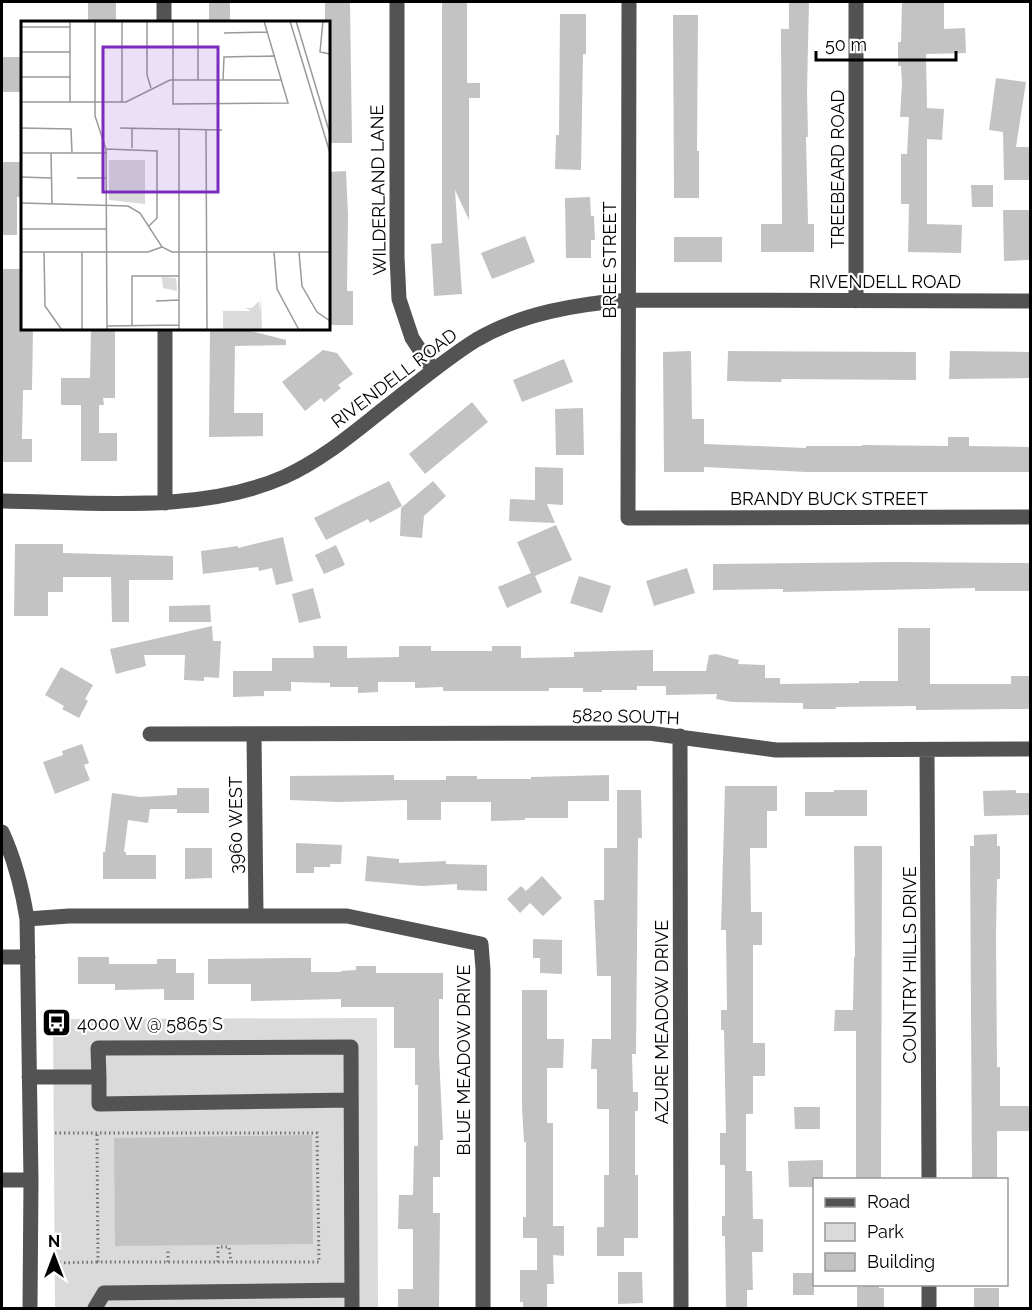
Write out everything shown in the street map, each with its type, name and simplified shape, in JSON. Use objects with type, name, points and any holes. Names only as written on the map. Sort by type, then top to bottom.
[{"type":"street","points":[[164,2],[164,21]]},
{"type":"street","name":"WILDERLAND LANE","points":[[397,2],[399,299],[412,338],[433,370]]},
{"type":"street","name":"BREE STREET","points":[[628,518],[629,2]]},
{"type":"street","name":"TREEBEARD ROAD","points":[[856,2],[856,301]]},
{"type":"street","name":"RIVENDELL ROAD","points":[[2,501],[165,503],[205,499],[246,490],[284,477],[323,457],[433,370],[477,340],[528,318],[568,307],[629,300],[1030,301]]},
{"type":"street","points":[[165,330],[165,503]]},
{"type":"street","name":"BRANDY BUCK STREET","points":[[628,518],[1030,518]]},
{"type":"street","name":"5820 SOUTH","points":[[150,734],[649,733],[776,750],[1030,749]]},
{"type":"street","name":"3960 WEST","points":[[254,734],[256,915]]},
{"type":"street","name":"AZURE MEADOW DRIVE","points":[[680,736],[681,1308]]},
{"type":"street","name":"COUNTRY HILLS DRIVE","points":[[927,750],[929,1178]]},
{"type":"street","points":[[2,832],[22,888],[27,919],[31,1180],[30,1308]]},
{"type":"street","name":"BLUE MEADOW DRIVE","points":[[27,919],[69,916],[347,916],[481,944],[483,969],[483,1308]]},
{"type":"street","points":[[2,957],[28,957]]},
{"type":"street","points":[[351,1100],[99,1104],[98,1048],[351,1047],[352,1308]]},
{"type":"street","points":[[29,1077],[99,1077]]},
{"type":"street","points":[[2,1180],[31,1180]]},
{"type":"street","points":[[929,1286],[929,1308]]},
{"type":"street","points":[[95,1308],[104,1293],[352,1290]]},
{"type":"path","points":[[55,1133],[317,1133],[319,1262],[55,1263]]},
{"type":"path","points":[[97,1134],[98,1262]]},
{"type":"path","points":[[218,1262],[218,1247],[229,1247],[231,1262]]},
{"type":"path","points":[[168,1249],[168,1262]]},
{"type":"green space","points":[[377,1018],[378,1308],[55,1308],[53,1019]]},
{"type":"building","points":[[88,2],[116,2],[116,21],[88,21]]},
{"type":"building","points":[[209,2],[230,2],[230,21],[209,21]]},
{"type":"building","points":[[325,2],[350,2],[352,143],[330,143],[330,21],[325,21]]},
{"type":"building","points":[[442,2],[467,2],[467,83],[480,83],[480,98],[469,98],[469,220],[455,190],[462,294],[434,296],[431,244],[442,243]]},
{"type":"building","points":[[789,2],[809,2],[808,137],[806,137],[808,224],[814,224],[814,252],[761,252],[761,224],[782,224],[781,29],[789,29]]},
{"type":"building","points":[[902,2],[944,2],[944,29],[965,28],[966,53],[926,54],[927,108],[944,109],[942,140],[927,139],[927,224],[962,225],[961,253],[908,252],[909,204],[901,204],[901,154],[907,154],[909,117],[900,117],[902,83],[901,66],[898,66],[898,42],[901,42]]},
{"type":"building","points":[[560,14],[586,14],[581,170],[555,169],[556,135],[559,135]]},
{"type":"building","points":[[673,15],[698,15],[699,198],[674,198]]},
{"type":"building","points":[[2,57],[21,57],[21,92],[2,92]]},
{"type":"building","points":[[996,78],[1026,82],[1016,147],[1029,147],[1030,180],[1004,180],[1003,132],[989,130]]},
{"type":"building","points":[[2,162],[21,162],[21,197],[17,197],[17,235],[2,235]]},
{"type":"building","points":[[346,171],[347,291],[353,291],[353,325],[330,325],[330,172]]},
{"type":"building","points":[[971,185],[993,185],[993,207],[972,207]]},
{"type":"building","points":[[590,197],[595,240],[591,240],[591,258],[566,258],[565,198]]},
{"type":"building","points":[[1003,210],[1029,210],[1029,260],[1004,261]]},
{"type":"building","points":[[525,236],[535,262],[492,279],[481,253]]},
{"type":"building","points":[[674,237],[722,237],[722,262],[674,262]]},
{"type":"building","points":[[2,269],[21,269],[21,330],[33,330],[32,390],[23,390],[22,439],[32,439],[32,462],[2,462]]},
{"type":"building","points":[[91,330],[115,330],[115,398],[103,398],[104,405],[99,405],[99,433],[117,433],[117,461],[81,461],[81,405],[61,405],[61,378],[90,378]]},
{"type":"building","points":[[210,330],[247,330],[286,340],[286,345],[235,346],[234,413],[263,413],[263,436],[209,437]]},
{"type":"building","points":[[323,350],[337,353],[353,374],[338,385],[341,388],[324,402],[321,398],[305,411],[282,382]]},
{"type":"building","points":[[691,351],[692,419],[704,419],[704,444],[806,448],[806,446],[862,445],[948,446],[948,437],[969,437],[969,446],[1030,447],[1030,472],[806,472],[704,467],[704,472],[664,472],[663,352]]},
{"type":"building","points":[[728,351],[916,352],[916,380],[727,381]]},
{"type":"building","points":[[950,351],[1030,352],[1030,378],[949,379]]},
{"type":"building","points":[[564,359],[573,382],[522,402],[513,380]]},
{"type":"building","points":[[472,402],[488,422],[425,474],[409,454]]},
{"type":"building","points":[[583,408],[584,455],[556,455],[555,409]]},
{"type":"building","points":[[535,467],[563,468],[563,505],[547,504],[555,523],[509,521],[510,499],[535,500]]},
{"type":"building","points":[[389,481],[402,506],[370,523],[368,519],[326,540],[314,518]]},
{"type":"building","points":[[433,481],[446,496],[424,516],[422,538],[400,536],[401,508]]},
{"type":"building","points":[[556,525],[572,560],[535,576],[542,592],[507,608],[498,587],[531,573],[517,542]]},
{"type":"building","points":[[283,537],[293,581],[276,585],[272,568],[259,571],[258,567],[203,574],[201,551],[238,546],[238,548]]},
{"type":"building","points":[[15,544],[63,544],[63,553],[173,556],[173,580],[129,580],[129,622],[112,622],[111,577],[63,577],[63,592],[48,592],[48,616],[14,616]]},
{"type":"building","points":[[336,545],[345,565],[324,574],[315,555]]},
{"type":"building","points":[[1029,563],[1029,591],[975,591],[975,588],[783,592],[783,589],[713,590],[713,564]]},
{"type":"building","points":[[687,568],[695,593],[654,606],[646,581]]},
{"type":"building","points":[[579,576],[611,586],[602,613],[570,603]]},
{"type":"building","points":[[313,588],[321,618],[299,623],[292,594]]},
{"type":"building","points":[[210,605],[211,622],[169,622],[169,606]]},
{"type":"building","points":[[212,626],[213,641],[221,641],[219,678],[204,677],[204,681],[184,680],[185,655],[144,655],[146,666],[116,674],[110,649]]},
{"type":"building","points":[[898,628],[930,628],[930,684],[1011,684],[1011,676],[1029,676],[1030,709],[916,710],[916,706],[803,709],[803,703],[732,702],[716,699],[717,694],[666,695],[666,686],[637,686],[637,690],[602,690],[602,692],[583,692],[583,688],[549,688],[549,691],[443,691],[443,687],[415,688],[415,682],[378,682],[378,692],[358,693],[358,687],[330,687],[330,683],[291,682],[291,691],[264,691],[264,696],[233,697],[233,671],[272,671],[272,658],[314,658],[313,646],[347,646],[347,658],[399,657],[399,646],[431,646],[431,651],[492,651],[492,646],[521,646],[521,658],[574,657],[574,652],[653,650],[653,671],[706,671],[709,655],[716,654],[739,660],[738,664],[765,665],[765,678],[780,678],[780,684],[898,681]]},
{"type":"building","points":[[61,667],[93,685],[85,699],[88,701],[79,718],[62,709],[64,706],[45,695]]},
{"type":"building","points":[[82,744],[89,763],[84,765],[90,780],[55,794],[43,762],[63,755],[62,751]]},
{"type":"building","points":[[394,775],[394,780],[446,780],[446,776],[477,776],[477,779],[531,779],[531,777],[609,775],[609,801],[568,801],[568,818],[491,821],[491,802],[441,802],[441,820],[407,820],[407,800],[338,802],[290,800],[290,776]]},
{"type":"building","points":[[725,786],[777,786],[777,811],[767,811],[767,848],[750,848],[751,912],[762,912],[762,945],[753,945],[753,1043],[765,1043],[765,1076],[753,1076],[753,1114],[746,1114],[746,1171],[752,1171],[753,1219],[763,1219],[763,1252],[752,1252],[753,1290],[747,1290],[747,1308],[726,1308],[725,1236],[722,1236],[722,1216],[725,1216],[725,1165],[720,1165],[720,1133],[726,1133],[724,1030],[721,1030],[721,1010],[727,1010],[726,930],[721,930]]},
{"type":"building","points":[[177,788],[209,788],[209,813],[177,813],[177,809],[150,809],[148,823],[128,820],[124,852],[126,855],[156,855],[156,879],[103,879],[103,852],[105,852],[112,793],[140,797],[177,795]]},
{"type":"building","points":[[617,790],[641,790],[642,838],[638,838],[636,1054],[632,1054],[633,1092],[638,1092],[638,1111],[635,1111],[635,1175],[638,1175],[638,1238],[624,1238],[624,1256],[597,1256],[597,1227],[604,1227],[604,1175],[609,1175],[609,1109],[597,1109],[597,1069],[591,1069],[592,1039],[611,1039],[611,976],[597,976],[594,900],[604,900],[604,848],[617,848]]},
{"type":"building","points":[[834,790],[867,790],[867,816],[805,816],[805,792],[834,792]]},
{"type":"building","points":[[1016,790],[1016,793],[1030,793],[1030,815],[984,816],[983,791]]},
{"type":"building","points":[[997,834],[997,846],[1000,846],[996,934],[997,1067],[1000,1067],[1000,1106],[1030,1106],[1030,1131],[997,1131],[997,1178],[972,1178],[970,846],[974,846],[974,835]]},
{"type":"building","points":[[296,843],[342,845],[341,864],[314,867],[314,873],[296,873]]},
{"type":"building","points":[[854,846],[882,846],[881,1178],[856,1178],[856,1031],[834,1031],[835,1010],[853,1010]]},
{"type":"building","points":[[185,848],[212,848],[212,878],[185,879]]},
{"type":"building","points":[[367,856],[399,859],[399,863],[446,861],[446,864],[487,865],[487,891],[457,890],[457,884],[422,886],[365,881]]},
{"type":"building","points":[[542,876],[562,898],[543,916],[530,903],[520,913],[507,899],[521,886],[526,891]]},
{"type":"building","points":[[533,939],[562,940],[562,974],[540,973],[540,958],[533,958]]},
{"type":"building","points":[[78,957],[109,957],[109,964],[157,964],[157,959],[176,959],[176,973],[194,973],[194,1000],[164,1000],[164,989],[115,990],[115,984],[78,984]]},
{"type":"building","points":[[311,958],[311,972],[341,972],[356,970],[356,966],[376,966],[376,973],[443,973],[443,999],[439,999],[439,1054],[443,1140],[440,1140],[440,1177],[433,1177],[433,1213],[440,1213],[439,1308],[398,1308],[398,1289],[413,1289],[413,1229],[398,1229],[399,1195],[413,1195],[414,1146],[418,1146],[418,1085],[415,1085],[415,1048],[394,1048],[394,1007],[341,1007],[341,999],[251,1001],[251,984],[208,984],[208,959]]},
{"type":"building","points":[[522,990],[547,990],[547,1039],[564,1039],[563,1068],[547,1068],[547,1123],[553,1123],[553,1226],[564,1226],[564,1256],[553,1255],[554,1284],[547,1284],[547,1308],[523,1308],[523,1302],[520,1302],[520,1270],[537,1270],[537,1238],[523,1238],[523,1217],[526,1217],[526,1142],[524,1142],[522,1107]]},
{"type":"building","points":[[794,1107],[820,1107],[820,1129],[795,1129]]},
{"type":"building","points":[[312,1135],[313,1244],[115,1246],[114,1138]]},
{"type":"building","points":[[823,1160],[823,1178],[813,1178],[813,1187],[789,1187],[788,1161]]},
{"type":"building","points":[[618,1272],[642,1272],[643,1303],[618,1304]]},
{"type":"building","points":[[793,1273],[813,1273],[814,1295],[793,1295]]},
{"type":"building","points":[[857,1287],[884,1288],[884,1308],[857,1308]]},
{"type":"building","points":[[974,1288],[999,1288],[999,1308],[974,1308]]},
{"type":"place","name":"4000 W @ 5865 S","points":[[56,1023]]}]
